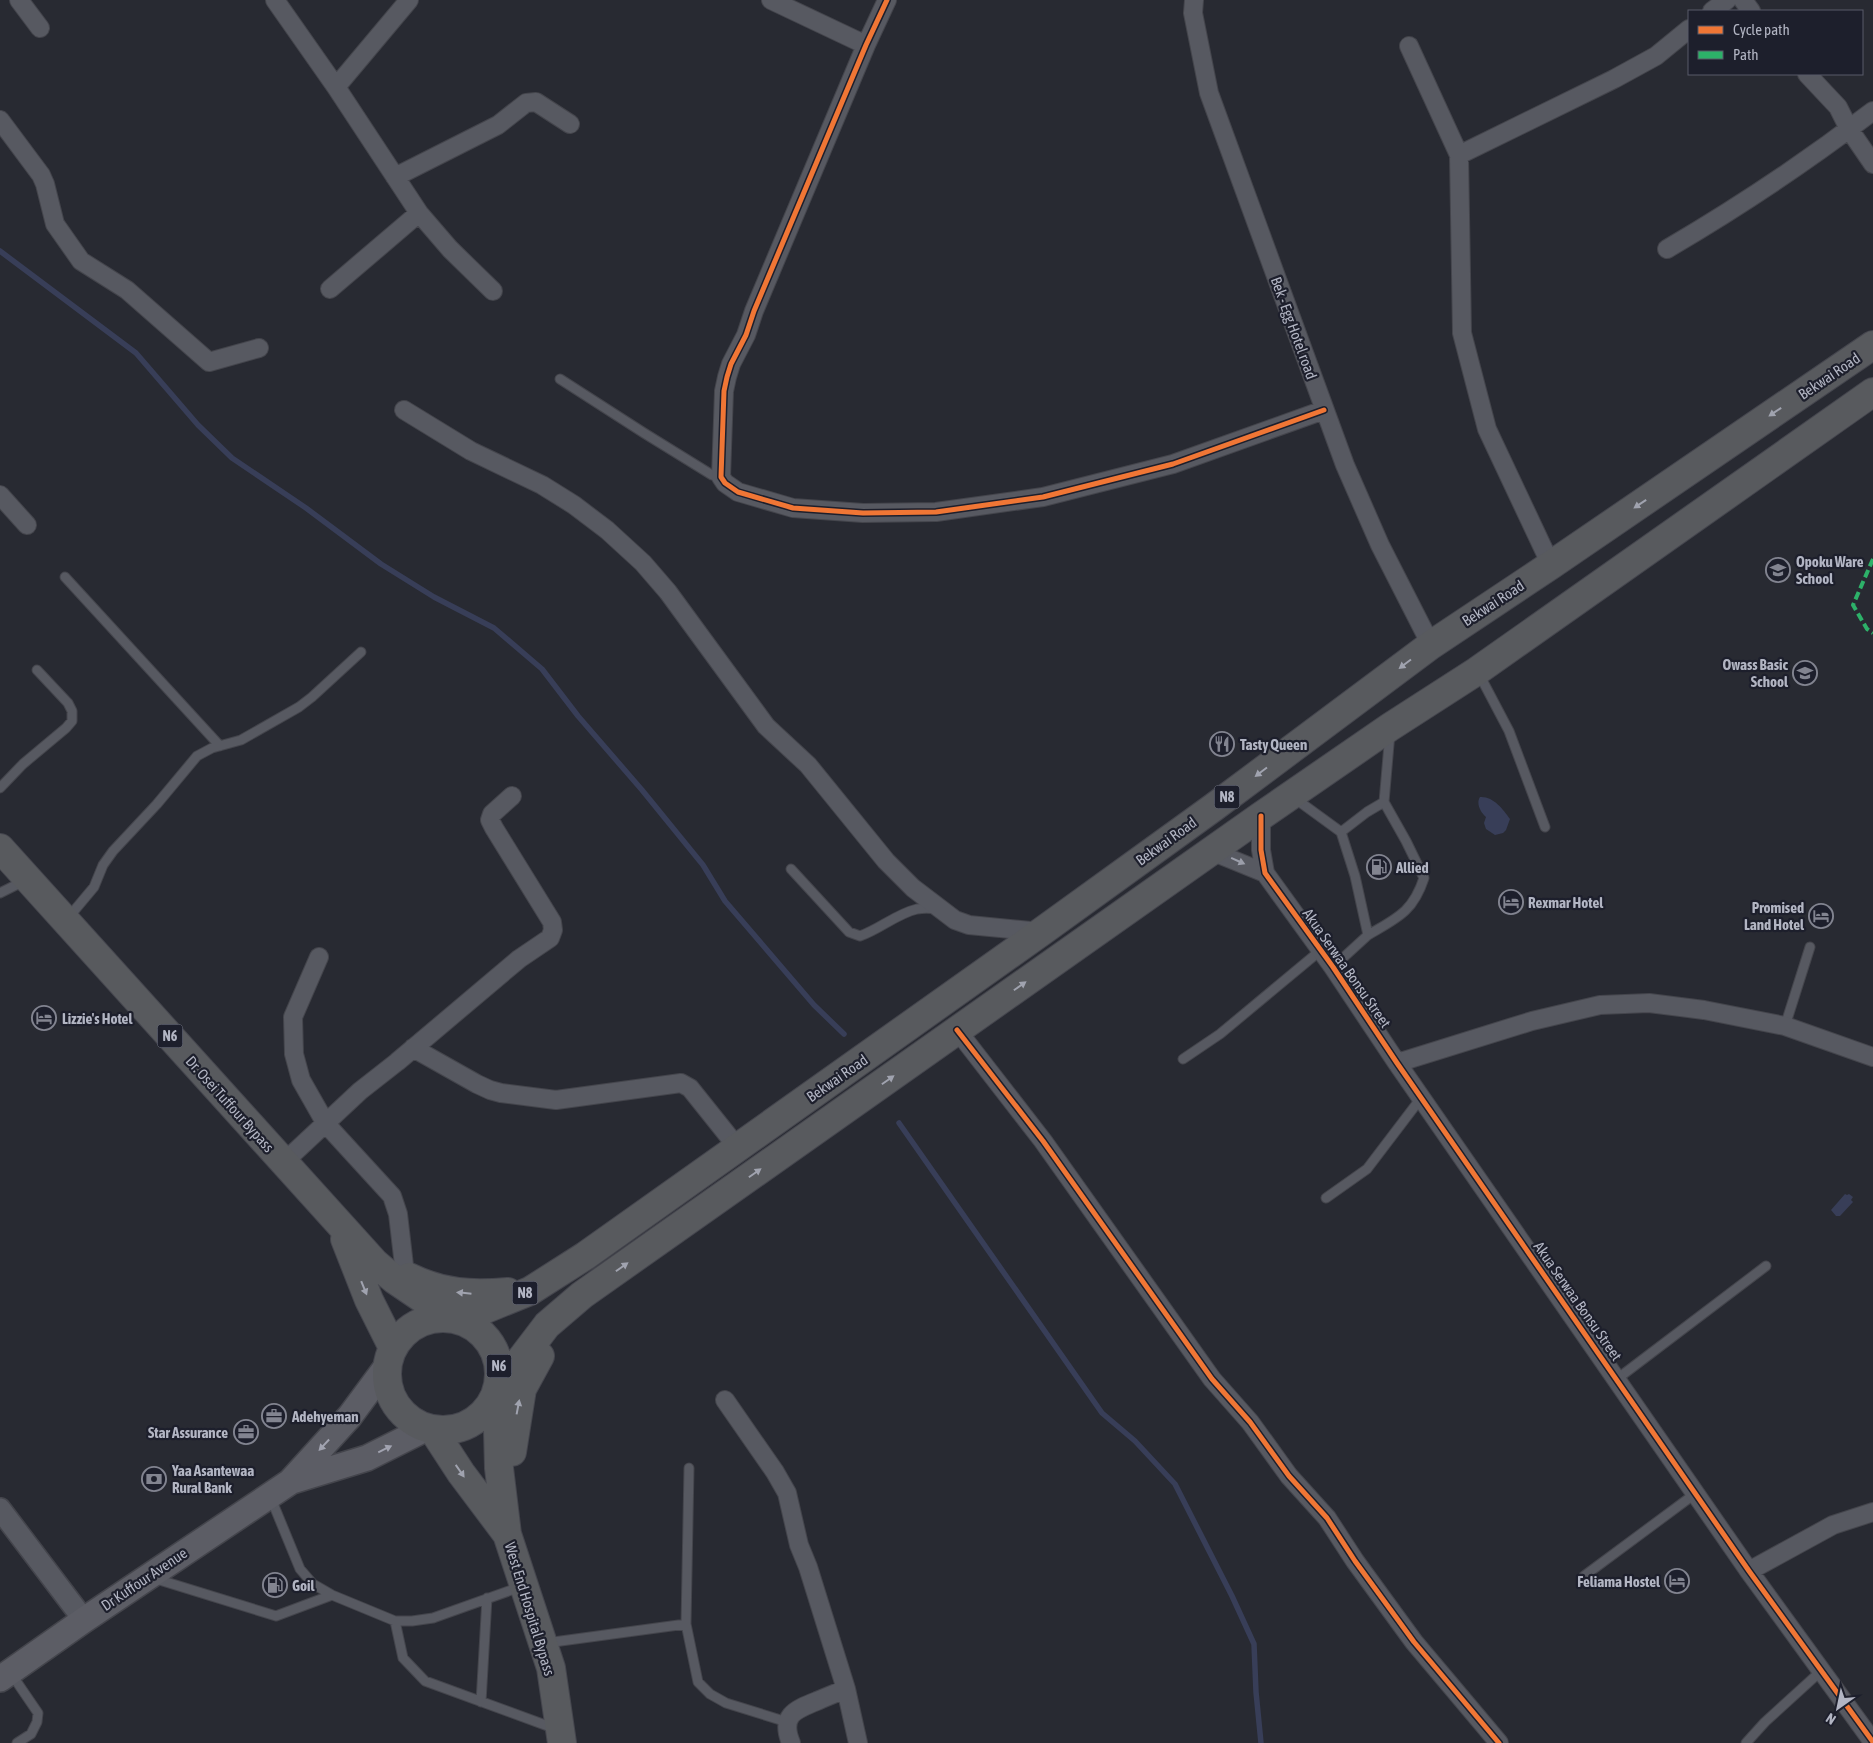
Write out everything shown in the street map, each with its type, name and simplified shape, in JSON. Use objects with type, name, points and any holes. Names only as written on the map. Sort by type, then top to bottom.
[{"type":"highway","name":"Bekwai Road","points":[[530,1291],[585,1256],[1041,932],[1214,807],[1430,644],[1551,565],[1873,345]]},
{"type":"highway","name":"Bekwai Road","points":[[582,1295],[1260,816],[1390,727],[1477,671],[1873,392]]},
{"type":"highway","points":[[1591,537],[1616,572]]},
{"type":"highway","name":"Dr. Osei Tuffour Bypass","points":[[0,848],[382,1271],[455,1319]]},
{"type":"highway","points":[[346,1233],[405,1274],[442,1290],[477,1294],[530,1291]]},
{"type":"highway","name":"Dr. Osei Tuffour Bypass","points":[[346,1233],[390,1357]]},
{"type":"highway","name":"N8","points":[[455,1319],[530,1291]]},
{"type":"highway","points":[[506,1521],[514,1436],[522,1389],[535,1364],[582,1295]]},
{"type":"highway","name":"N8","points":[[498,1391],[547,1325],[582,1295]]},
{"type":"highway","points":[[390,1357],[407,1330],[428,1319],[455,1319]]},
{"type":"highway","name":"N6","points":[[390,1357],[387,1382],[392,1397],[400,1411],[412,1421],[430,1429],[453,1430],[472,1423],[487,1411],[498,1391],[500,1371],[496,1354],[488,1339],[475,1327],[455,1319]]},
{"type":"highway","name":"West End Hospital Bypass","points":[[498,1391],[499,1468],[506,1521],[523,1586],[551,1668],[561,1737]]},
{"type":"highway","name":"West End Hospital Bypass","points":[[430,1429],[461,1473],[506,1521]]},
{"type":"main road","points":[[280,1489],[350,1416],[390,1357]]},
{"type":"main road","points":[[280,1489],[367,1458],[430,1429]]},
{"type":"main road","name":"Dr Kuffour Avenue","points":[[3,1672],[280,1489]]},
{"type":"street","points":[[19,0],[40,28]]},
{"type":"street","points":[[275,0],[336,87],[419,213],[450,249],[493,291]]},
{"type":"street","points":[[336,87],[409,0]]},
{"type":"street","points":[[771,0],[866,45]]},
{"type":"street","points":[[887,0],[866,45],[754,311],[746,335],[731,364],[724,391],[721,477],[725,483],[738,492],[793,508],[863,513],[936,512],[1044,497],[1174,464],[1324,410]]},
{"type":"street","name":"Bek - Egg Hotel road","points":[[1194,0],[1192,13],[1209,93],[1324,410],[1345,465],[1380,545],[1430,644]]},
{"type":"street","points":[[1713,10],[1727,0]]},
{"type":"street","points":[[1459,155],[1614,79],[1656,56],[1688,30]]},
{"type":"street","points":[[1409,46],[1459,155],[1462,333],[1487,429],[1551,565]]},
{"type":"street","points":[[1808,75],[1838,107],[1849,129],[1873,164]]},
{"type":"street","points":[[395,177],[498,125],[526,103],[536,102],[570,124]]},
{"type":"street","points":[[1667,249],[1709,225],[1873,111]]},
{"type":"street","points":[[0,120],[41,175],[55,224],[81,261],[127,290],[209,362],[259,348]]},
{"type":"street","points":[[330,290],[419,213]]},
{"type":"street","points":[[404,410],[471,451],[542,485],[574,505],[607,530],[643,563],[668,592],[766,726],[808,765],[886,861],[913,888],[955,920],[969,925],[1041,932]]},
{"type":"street","points":[[0,495],[27,525]]},
{"type":"street","points":[[283,1163],[360,1092],[520,959],[550,938],[553,930],[552,922],[490,820],[492,814],[512,796]]},
{"type":"street","points":[[1260,816],[1261,850],[1265,873]]},
{"type":"street","points":[[1211,851],[1265,873]]},
{"type":"street","name":"Akua Serwaa Bonsu Street","points":[[1265,873],[1333,966],[1397,1063],[1749,1571],[1873,1742]]},
{"type":"street","points":[[319,957],[293,1017],[294,1054],[301,1080],[326,1124],[392,1196],[398,1214],[405,1274]]},
{"type":"street","points":[[1397,1063],[1532,1021],[1600,1005],[1649,1004],[1704,1010],[1785,1026],[1873,1057]]},
{"type":"street","points":[[957,1030],[1043,1141],[1212,1379],[1250,1422],[1290,1476],[1327,1518],[1355,1561],[1414,1642],[1499,1743]]},
{"type":"street","points":[[413,1048],[477,1084],[501,1093],[556,1100],[681,1083],[690,1088],[738,1148]]},
{"type":"street","points":[[725,1400],[775,1472],[787,1493],[800,1546],[846,1689],[858,1743]]},
{"type":"street","points":[[0,1509],[84,1620]]},
{"type":"street","points":[[1749,1571],[1833,1524],[1873,1512]]},
{"type":"street","points":[[791,1743],[786,1732],[787,1722],[791,1714],[799,1708],[846,1689]]},
{"type":"lane","points":[[560,379],[652,438],[712,474],[721,477]]},
{"type":"lane","points":[[65,577],[220,746]]},
{"type":"lane","points":[[66,920],[94,887],[103,865],[113,851],[157,804],[189,764],[204,751],[241,740],[299,707],[361,652]]},
{"type":"lane","points":[[0,788],[23,764],[72,721],[72,711],[68,703],[37,670]]},
{"type":"lane","points":[[1477,671],[1509,731],[1545,828]]},
{"type":"lane","points":[[1333,966],[1368,935],[1403,915],[1418,895],[1424,878],[1384,802],[1390,727]]},
{"type":"lane","points":[[1291,796],[1341,832],[1355,876],[1368,935]]},
{"type":"lane","points":[[1341,832],[1367,812],[1384,802]]},
{"type":"lane","points":[[791,869],[849,932],[860,936],[869,933],[905,912],[919,908],[939,909]]},
{"type":"lane","points":[[0,894],[29,879]]},
{"type":"lane","points":[[1785,1026],[1810,947]]},
{"type":"lane","points":[[1183,1059],[1220,1034],[1321,950]]},
{"type":"lane","points":[[1326,1198],[1367,1170],[1422,1098]]},
{"type":"lane","points":[[1617,1379],[1766,1266]]},
{"type":"lane","points":[[689,1468],[686,1624],[698,1682],[710,1694],[726,1702],[787,1722]]},
{"type":"lane","points":[[280,1489],[300,1569],[313,1584],[332,1595],[395,1621],[412,1622],[433,1618],[523,1586]]},
{"type":"lane","points":[[1584,1576],[1696,1493]]},
{"type":"lane","points":[[148,1576],[276,1616],[332,1595]]},
{"type":"lane","points":[[481,1702],[488,1598]]},
{"type":"lane","points":[[395,1621],[404,1658],[426,1681],[481,1702],[561,1737]]},
{"type":"lane","points":[[544,1644],[686,1624]]},
{"type":"lane","points":[[1746,1743],[1765,1722],[1821,1671]]},
{"type":"lane","points":[[3,1672],[38,1713],[37,1722],[31,1734],[18,1743]]},
{"type":"water","points":[[1480,797],[1493,801],[1501,807],[1510,819],[1503,833],[1495,835],[1486,829],[1484,823],[1486,817],[1480,810],[1479,805]]},
{"type":"water","points":[[1845,1194],[1853,1197],[1851,1200],[1853,1202],[1840,1216],[1836,1216],[1831,1210]]},
{"type":"waterway","points":[[0,251],[136,353],[198,425],[232,458],[306,508],[381,564],[434,597],[494,628],[542,669],[578,716],[703,865],[725,901],[814,1005],[844,1034]]},
{"type":"waterway","points":[[899,1123],[1102,1413],[1135,1441],[1175,1484],[1232,1596],[1254,1644],[1261,1743]]},
{"type":"marked path","points":[[1873,559],[1853,605],[1867,629],[1873,633]]},
{"type":"cycle path","points":[[887,0],[866,45],[754,311],[746,335],[731,364],[724,391],[721,477],[725,483],[738,492],[793,508],[863,513],[936,512],[1043,497],[1173,464],[1324,410]]},
{"type":"cycle path","points":[[1261,816],[1261,850],[1265,873],[1333,967],[1397,1063],[1749,1571],[1873,1742]]},
{"type":"cycle path","points":[[957,1030],[1043,1141],[1212,1379],[1250,1422],[1289,1476],[1327,1518],[1355,1561],[1414,1642],[1499,1743]]},
{"type":"place","name":"Opoku Ware School","points":[[1778,570]]},
{"type":"place","name":"Owass Basic School","points":[[1805,673]]},
{"type":"place","name":"Tasty Queen","points":[[1222,744]]},
{"type":"place","name":"Allied","points":[[1379,867]]},
{"type":"place","name":"Rexmar Hotel","points":[[1511,902]]},
{"type":"place","name":"Promised Land Hotel","points":[[1821,916]]},
{"type":"place","name":"Lizzie's Hotel","points":[[44,1018]]},
{"type":"place","name":"Adehyeman","points":[[274,1416]]},
{"type":"place","name":"Star Assurance","points":[[246,1432]]},
{"type":"place","name":"Yaa Asantewaa Rural Bank","points":[[154,1479]]},
{"type":"place","name":"Feliama Hostel","points":[[1677,1581]]},
{"type":"place","name":"Goil","points":[[275,1585]]}]
